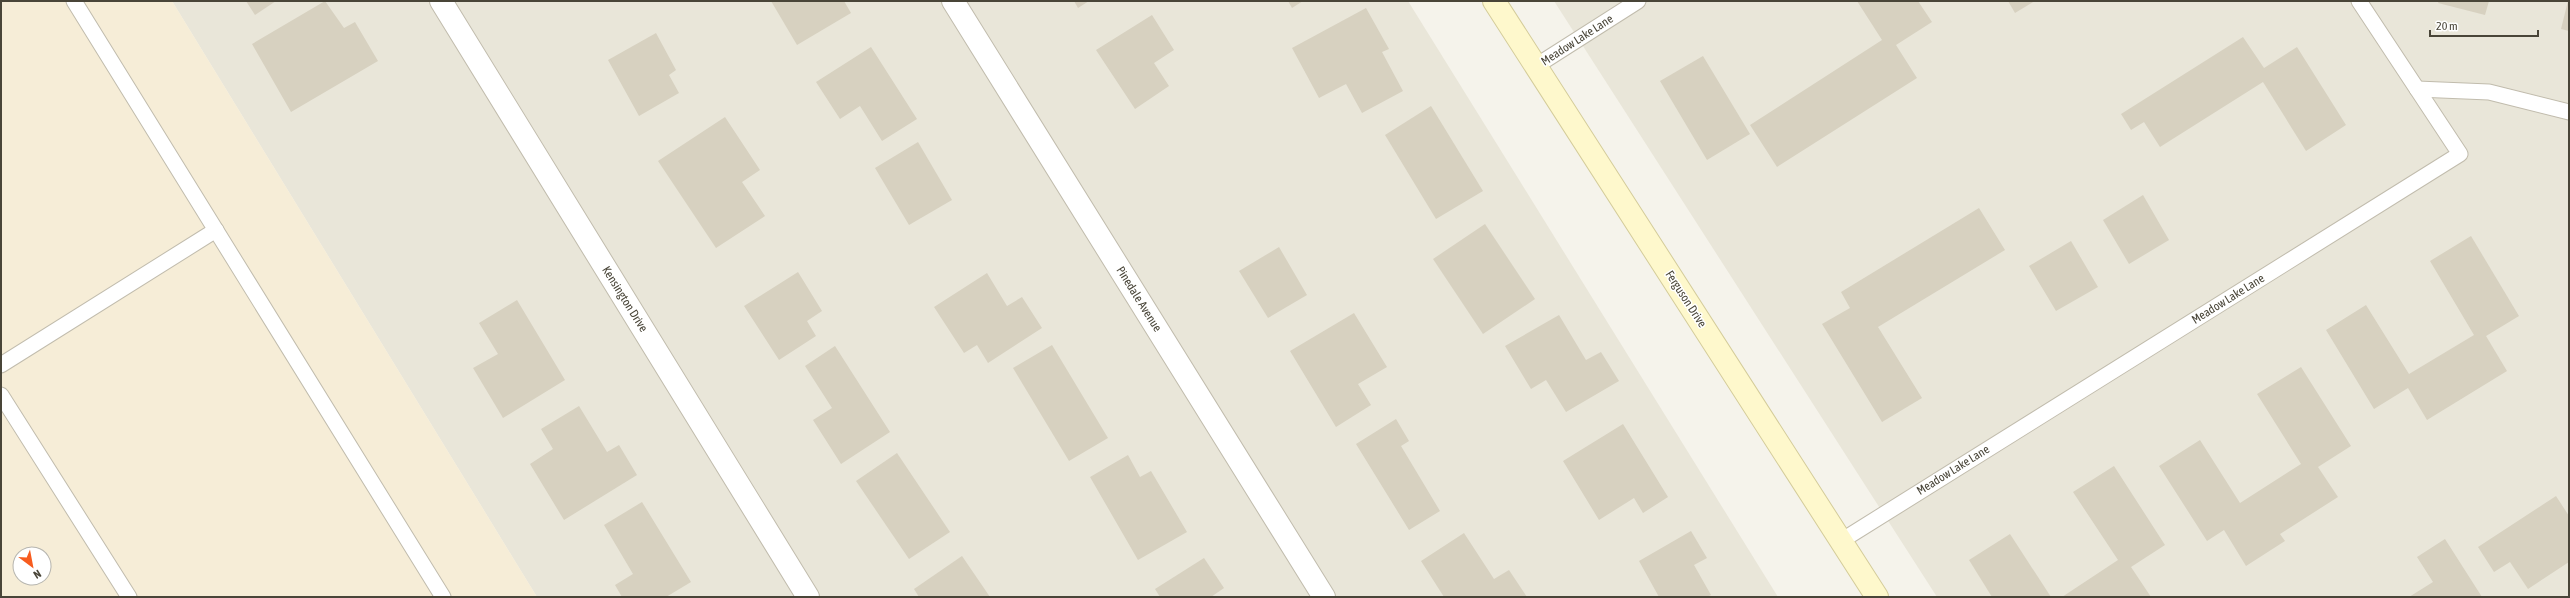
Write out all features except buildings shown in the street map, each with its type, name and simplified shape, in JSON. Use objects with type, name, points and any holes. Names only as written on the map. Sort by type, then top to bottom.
[{"type":"street","name":"Kensington Drive","points":[[441,1],[808,597]]},
{"type":"street","name":"Pinedale Avenue","points":[[953,1],[1324,597]]},
{"type":"street","name":"Ferguson Drive","points":[[1494,1],[1877,597]]},
{"type":"lane","points":[[74,1],[443,597]]},
{"type":"lane","name":"Meadow Lake Lane","points":[[1536,66],[1638,1]]},
{"type":"lane","name":"Meadow Lake Lane","points":[[1841,541],[2460,154],[2359,1]]},
{"type":"lane","points":[[2417,89],[2489,92],[2569,112]]},
{"type":"lane","points":[[1,365],[216,230]]},
{"type":"lane","points":[[1,395],[129,597]]},
{"type":"shaded area","points":[[1,1],[172,1],[537,597],[1,597]]},
{"type":"shaded area","points":[[172,1],[1408,1],[1778,597],[537,597]]},
{"type":"shaded area","points":[[1554,1],[2569,1],[2569,597],[1937,597]]}]
